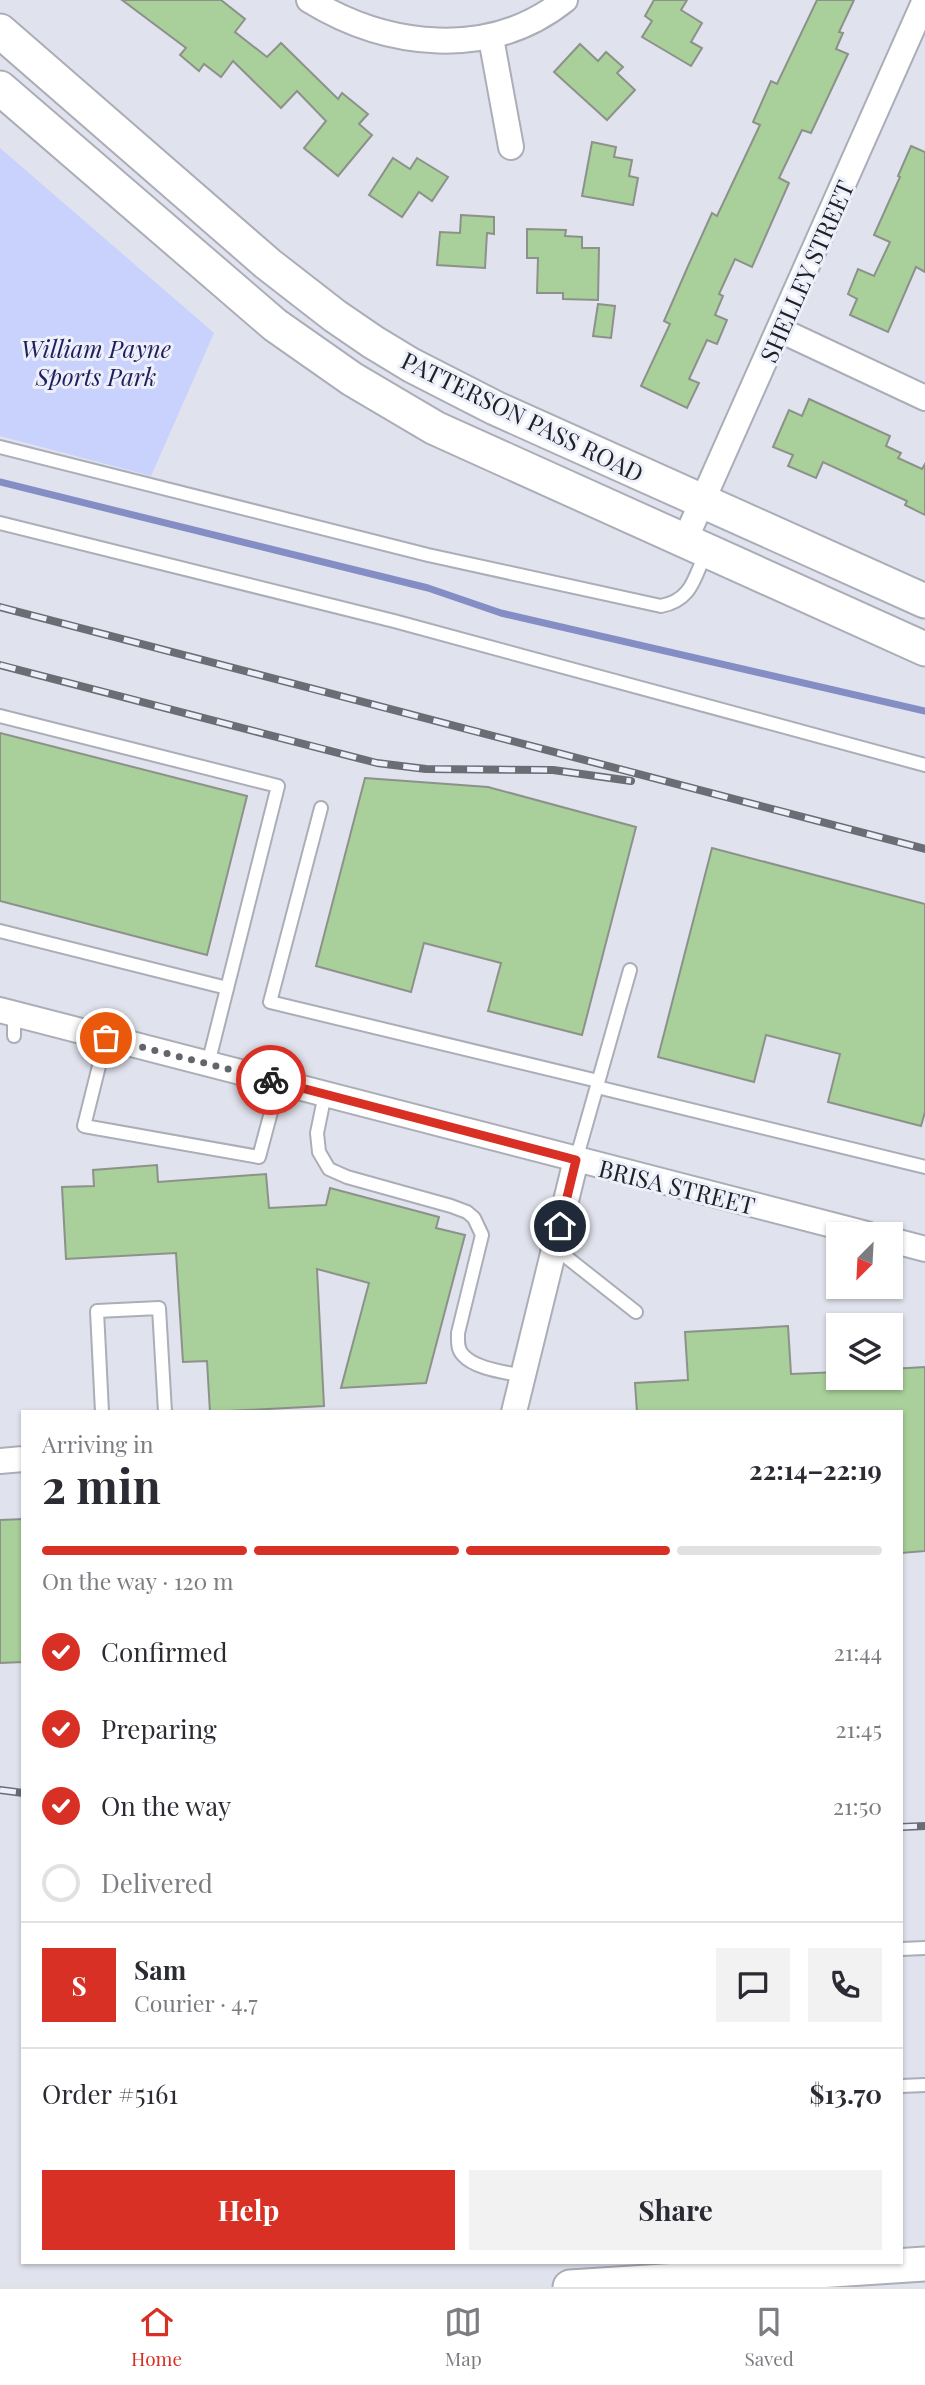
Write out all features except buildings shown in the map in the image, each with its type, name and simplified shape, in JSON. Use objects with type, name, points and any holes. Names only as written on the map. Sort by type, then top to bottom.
[{"type":"main road","name":"PATTERSON PASS ROAD","points":[[0,31],[268,264],[373,342],[484,403],[925,601]]},
{"type":"main road","name":"PATTERSON PASS ROAD","points":[[0,89],[242,299],[300,345],[341,372],[435,428],[925,649]]},
{"type":"main road","points":[[570,2287],[925,2264]]},
{"type":"street","points":[[309,0],[363,27],[414,39],[461,40],[491,38],[545,16],[565,0]]},
{"type":"street","name":"SHELLEY STREET","points":[[696,545],[703,502],[925,0]]},
{"type":"street","points":[[491,38],[511,147]]},
{"type":"street","points":[[780,330],[925,398]]},
{"type":"street","name":"BRISA STREET","points":[[9,1020],[106,1038],[826,1224]]},
{"type":"street","points":[[514,1410],[576,1160]]},
{"type":"street","points":[[903,1243],[925,1248]]},
{"type":"street","points":[[0,1461],[21,1459]]},
{"type":"lane","points":[[0,447],[428,555],[661,606],[682,599],[689,591],[696,545]]},
{"type":"lane","points":[[0,523],[394,621],[925,765]]},
{"type":"lane","points":[[0,716],[278,786],[208,1064]]},
{"type":"lane","points":[[321,808],[270,1002],[925,1167]]},
{"type":"lane","points":[[0,931],[227,988]]},
{"type":"lane","points":[[576,1160],[630,970]]},
{"type":"lane","points":[[106,1038],[84,1126],[259,1157],[279,1082]]},
{"type":"lane","points":[[325,1094],[317,1133],[318,1152],[329,1169],[347,1177],[451,1206],[474,1218],[482,1236],[457,1346],[463,1356],[475,1363],[523,1376]]},
{"type":"lane","points":[[555,1248],[636,1312]]},
{"type":"lane","points":[[102,1410],[97,1311],[159,1308],[164,1410]]},
{"type":"lane","points":[[903,1949],[925,1948]]},
{"type":"lane","points":[[903,2086],[925,2085]]},
{"type":"green space","name":"William Payne Sports Park","points":[[0,148],[214,333],[151,476],[0,436]]},
{"type":"waterway","points":[[0,482],[428,588],[501,613],[925,711]]},
{"type":"railway","points":[[0,607],[925,849]]},
{"type":"railway","points":[[0,665],[377,763],[426,769],[553,770],[631,781]]},
{"type":"railway","points":[[0,1790],[21,1793]]},
{"type":"railway","points":[[903,1827],[925,1826]]},
{"type":"way so far","points":[[106,1038],[271,1080]]},
{"type":"route","points":[[271,1080],[576,1160],[560,1226]]}]
